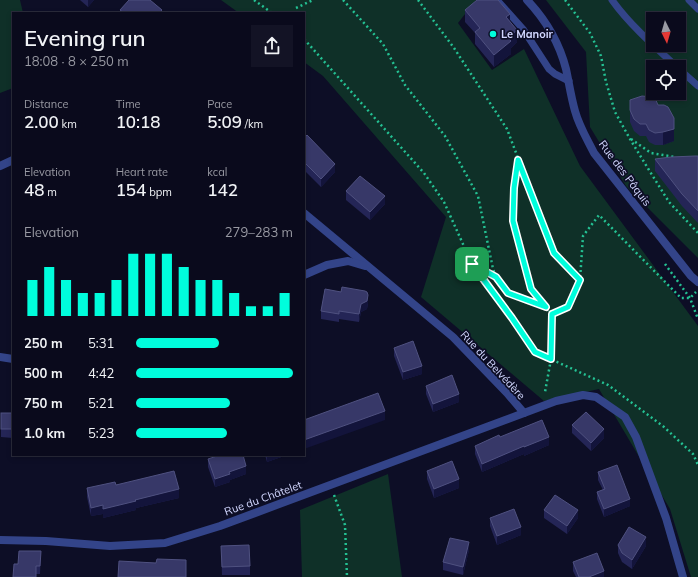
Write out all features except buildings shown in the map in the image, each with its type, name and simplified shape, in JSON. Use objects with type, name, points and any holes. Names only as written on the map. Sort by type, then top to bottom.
[{"type":"street","name":"Rue des Pâquis","points":[[527,0],[550,28],[559,47],[566,68],[575,112],[594,153],[691,276],[698,282]]},
{"type":"street","points":[[0,166],[12,160]]},
{"type":"street","name":"Rue du Belvédère","points":[[305,214],[452,337],[507,393],[524,413],[556,401],[583,395],[596,397],[625,417],[636,437],[666,518],[683,577]]},
{"type":"street","points":[[305,275],[327,265],[348,261],[370,267]]},
{"type":"street","points":[[0,357],[12,359]]},
{"type":"street","name":"Rue du Châtelet","points":[[0,540],[46,541],[110,546],[165,542],[220,526],[524,413]]},
{"type":"lane","points":[[497,0],[523,29],[549,69],[555,74],[569,81]]},
{"type":"lane","points":[[612,0],[618,9],[668,60]]},
{"type":"lane","points":[[689,0],[698,9]]},
{"type":"lane","points":[[686,75],[698,86]]},
{"type":"path","points":[[254,0],[271,12]]},
{"type":"path","points":[[296,12],[296,8],[313,0]]},
{"type":"path","points":[[343,0],[383,44],[405,85],[445,136],[478,196],[496,277],[508,293],[546,307]]},
{"type":"path","points":[[418,0],[454,48],[507,129],[554,253],[580,280]]},
{"type":"path","points":[[565,0],[590,33],[601,56],[606,82],[615,112],[630,139],[670,202],[698,233]]},
{"type":"path","points":[[305,40],[424,173],[444,202],[472,264],[535,352],[608,385],[664,427],[693,454],[698,465]]},
{"type":"path","points":[[630,139],[652,153],[680,158]]},
{"type":"path","points":[[518,160],[514,188],[513,221],[531,289],[552,314],[551,359],[543,406]]},
{"type":"path","points":[[552,314],[568,307],[580,280],[583,236],[598,215],[681,298],[690,298],[697,292]]},
{"type":"path","points":[[472,264],[496,277]]},
{"type":"path","points":[[690,298],[698,318]]},
{"type":"path","points":[[330,485],[344,525],[347,577]]},
{"type":"green space","points":[[0,0],[20,0],[23,12],[12,12],[12,88],[0,93]]},
{"type":"green space","points":[[221,0],[476,0],[458,23],[492,70],[524,49],[580,166],[698,326],[698,577],[691,577],[670,509],[599,389],[544,401],[421,297],[446,217],[323,76],[305,63],[305,12],[238,12]]},
{"type":"green space","points":[[546,0],[698,0],[698,258],[626,186],[590,127],[586,52]]},
{"type":"green space","points":[[388,474],[402,577],[302,577],[300,510]]},
{"type":"place","name":"Le Manoir","points":[[493,34]]},
{"type":"route","points":[[518,160],[554,253],[580,280],[568,307],[552,314],[551,359],[535,352],[472,264],[496,277],[508,293],[546,307],[531,289],[513,221],[514,188],[518,160]]}]
